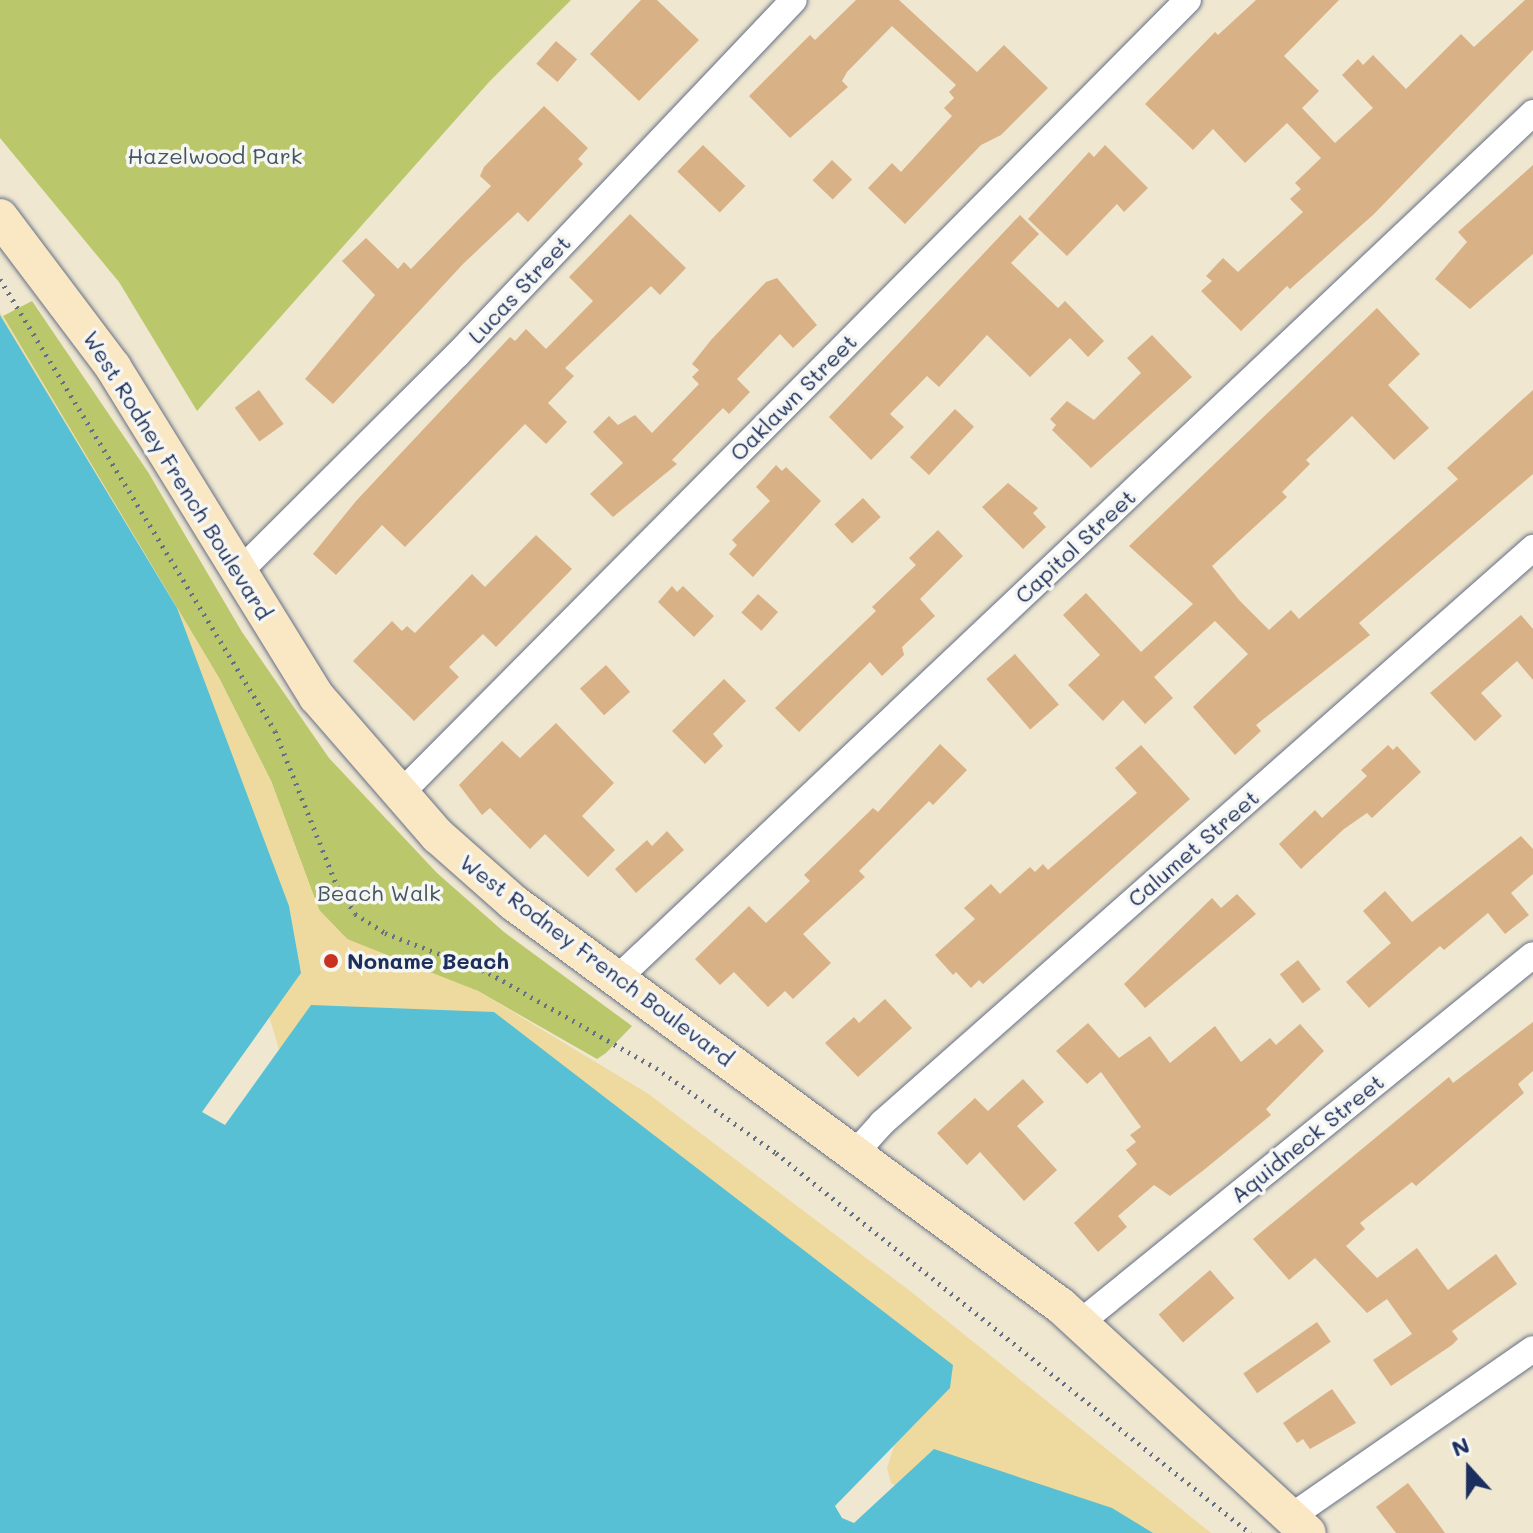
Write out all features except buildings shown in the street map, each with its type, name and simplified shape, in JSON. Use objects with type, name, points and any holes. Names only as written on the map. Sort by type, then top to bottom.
[{"type":"main road","name":"West Rodney French Boulevard","points":[[0,217],[91,334],[317,697],[399,795],[488,883],[856,1152],[1081,1322],[1300,1525]]},
{"type":"street","name":"Lucas Street","points":[[238,573],[457,355],[794,0]]},
{"type":"street","name":"Oaklawn Street","points":[[399,795],[1188,0]]},
{"type":"street","name":"Capitol Street","points":[[618,978],[1533,113]]},
{"type":"street","name":"Calumet Street","points":[[856,1152],[882,1123],[1533,548]]},
{"type":"street","name":"Aquidneck Street","points":[[1081,1322],[1533,955]]},
{"type":"street","points":[[1300,1525],[1533,1349]]},
{"type":"green space","name":"Hazelwood Park","points":[[0,0],[571,0],[489,82],[197,411],[119,282],[0,138]]},
{"type":"green space","name":"Beach Walk","points":[[32,301],[148,472],[242,632],[329,758],[437,873],[504,932],[632,1026],[606,1053],[597,1059],[478,991],[375,953],[347,939],[319,910],[271,781],[219,678],[3,316]]},
{"type":"sand","name":"Noname Beach","points":[[0,312],[219,678],[271,781],[319,910],[347,939],[478,991],[647,1093],[910,1291],[1211,1533],[1025,1533],[919,1500],[891,1483],[887,1468],[898,1434],[280,1053],[269,1016],[0,414]]},
{"type":"water","points":[[0,315],[177,608],[289,906],[301,973],[202,1112],[225,1125],[311,1005],[494,1012],[953,1365],[950,1388],[835,1506],[842,1518],[854,1523],[934,1449],[1112,1508],[1153,1533],[0,1533]]},
{"type":"place","name":"Noname Beach","points":[[331,961]]}]
